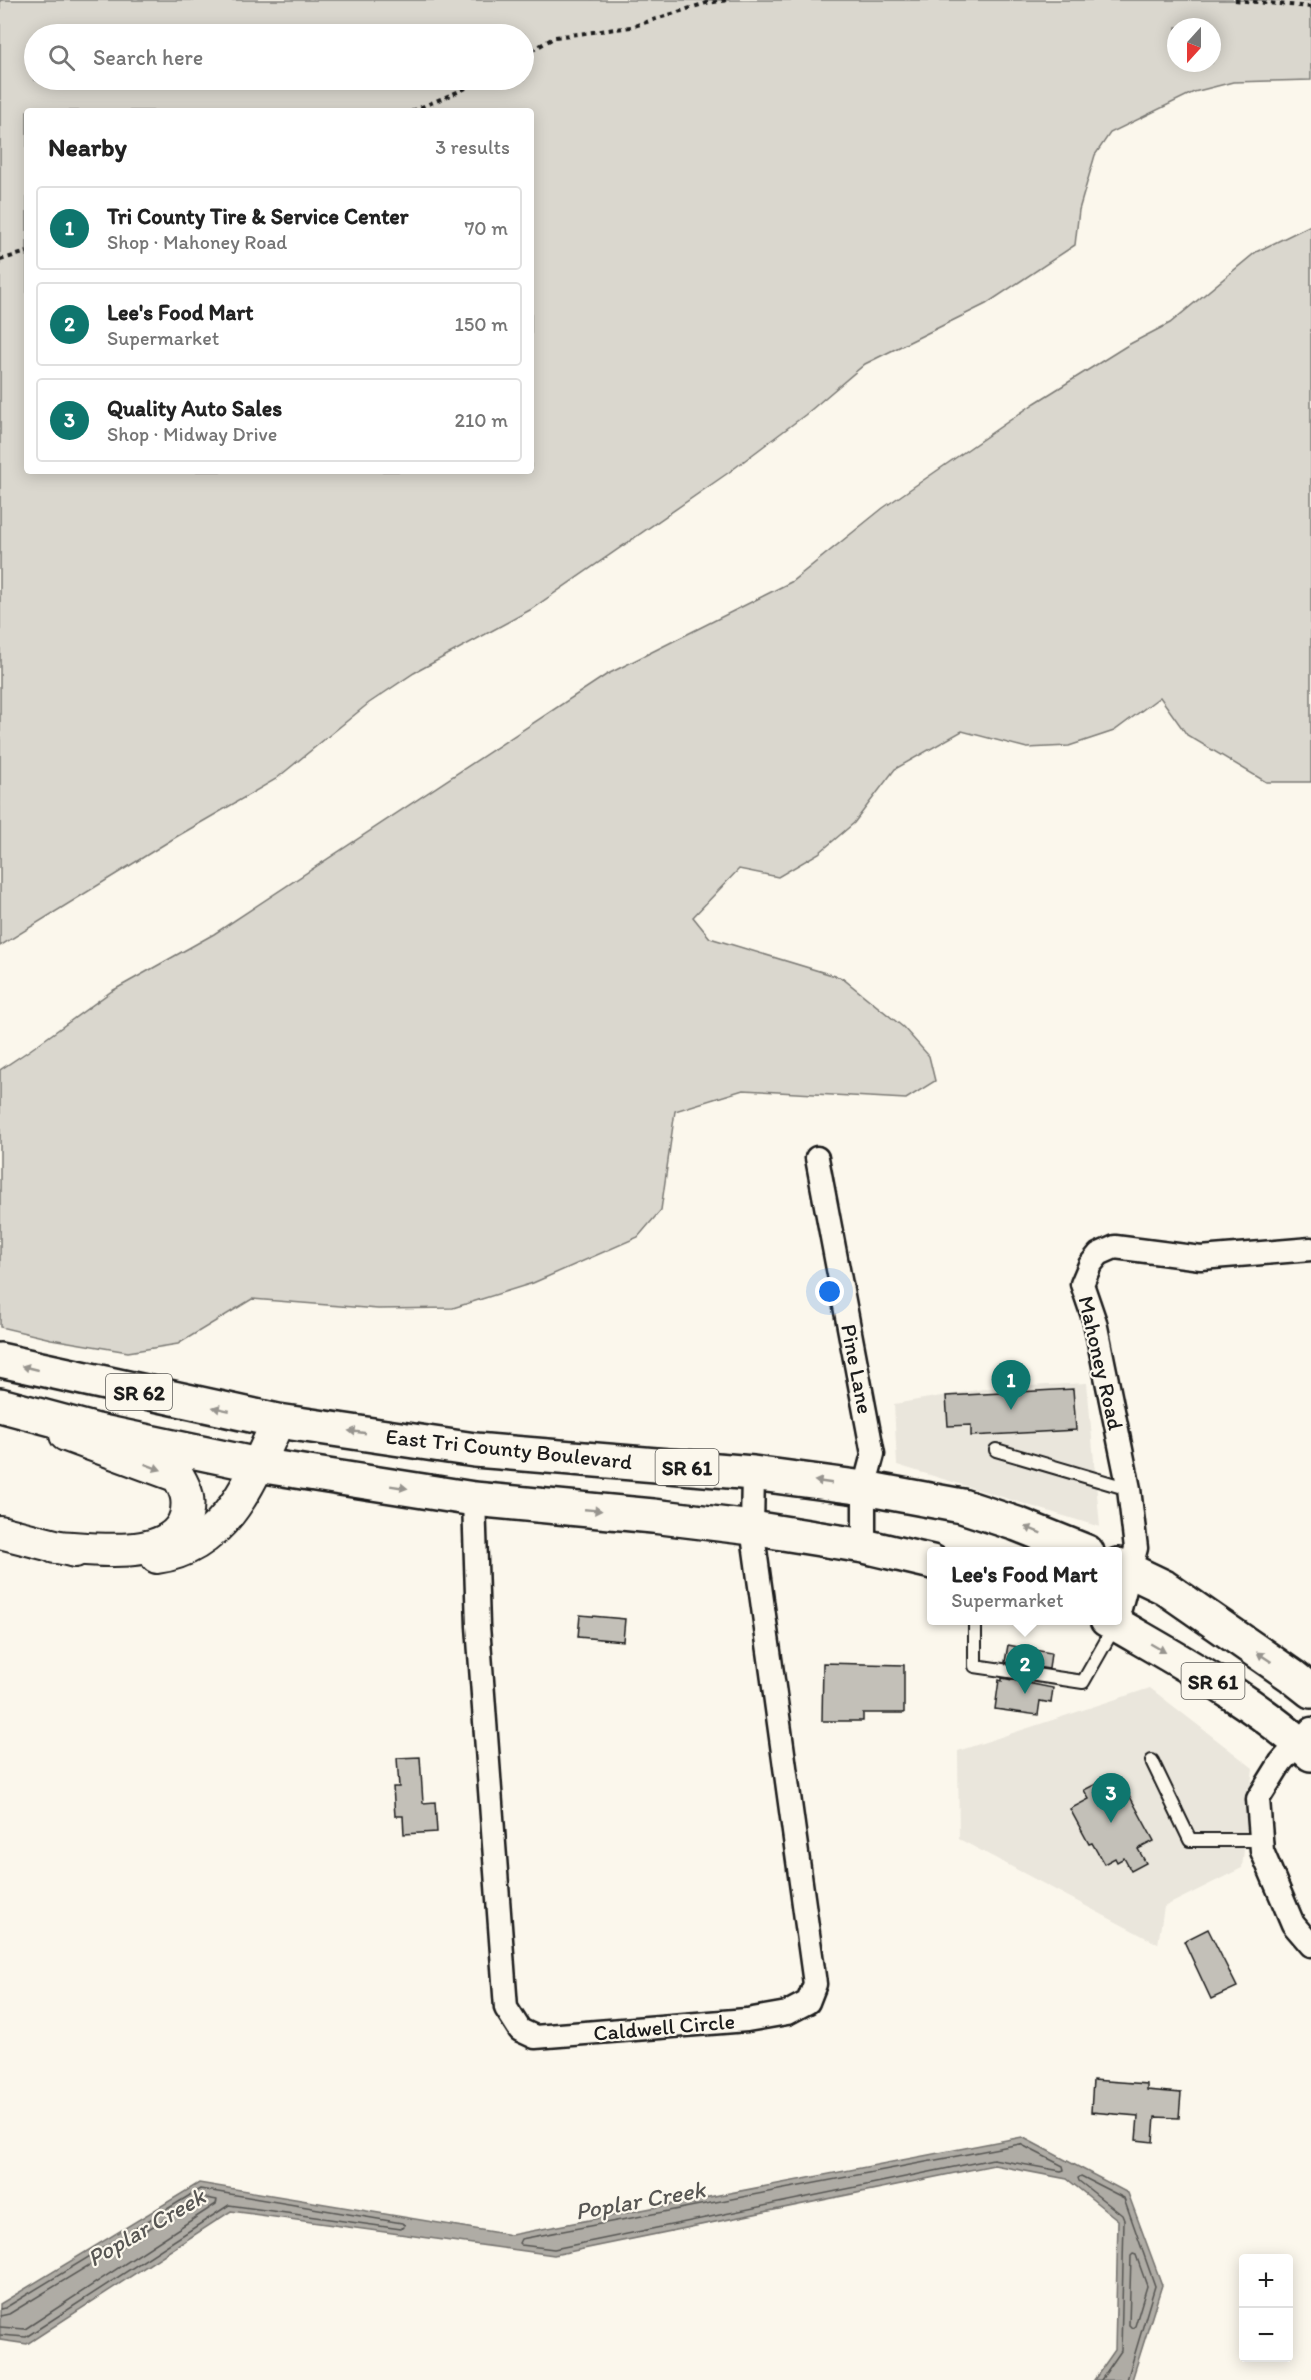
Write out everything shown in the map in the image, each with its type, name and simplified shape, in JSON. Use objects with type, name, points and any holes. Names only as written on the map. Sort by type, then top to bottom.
[{"type":"highway","name":"East Tri County Boulevard","points":[[0,1360],[278,1421],[475,1450],[753,1473],[864,1488],[962,1506],[1077,1547]]},
{"type":"highway","name":"SR 62","points":[[0,1405],[97,1431],[258,1465]]},
{"type":"highway","name":"SR 61","points":[[258,1465],[474,1499],[752,1528],[864,1546],[927,1561]]},
{"type":"highway","name":"SR 61","points":[[1124,1567],[1164,1587],[1311,1691]]},
{"type":"highway","name":"SR 61","points":[[1122,1625],[1307,1742]]},
{"type":"main road","points":[[0,1411],[178,1476],[187,1493],[188,1507],[183,1526],[167,1540],[153,1546],[136,1550],[55,1547]]},
{"type":"main road","points":[[0,1532],[55,1547],[125,1561],[161,1556],[198,1543],[224,1523],[242,1496],[278,1421]]},
{"type":"street","name":"Pine Lane","points":[[817,1158],[873,1454],[864,1488],[864,1546]]},
{"type":"street","name":"Mahoney Road","points":[[1124,1567],[1136,1548],[1129,1489],[1095,1322],[1082,1284],[1090,1265],[1100,1254],[1114,1247],[1201,1258],[1311,1249]]},
{"type":"street","name":"Caldwell Circle","points":[[474,1499],[478,1626],[506,2008],[520,2030],[535,2037],[747,2020],[787,2013],[808,2002],[815,1984],[813,1954],[752,1528],[753,1473]]},
{"type":"street","points":[[1307,1742],[1281,1761],[1258,1799],[1262,1851],[1293,1924],[1311,1945]]},
{"type":"lane","points":[[996,1450],[1129,1489]]},
{"type":"lane","points":[[975,1625],[975,1666],[1083,1682],[1112,1625]]},
{"type":"lane","points":[[1152,1761],[1190,1840],[1261,1840]]},
{"type":"path","points":[[534,49],[555,37],[631,27],[706,3],[730,0]]},
{"type":"path","points":[[1235,0],[1311,7]]},
{"type":"path","points":[[419,108],[462,90]]},
{"type":"path","points":[[0,260],[24,253]]},
{"type":"shaded area","points":[[0,0],[1311,0],[1311,80],[1233,82],[1194,92],[1110,133],[1095,155],[1079,210],[1075,245],[986,304],[865,364],[805,415],[728,473],[530,610],[414,673],[369,703],[276,779],[176,837],[0,946]]},
{"type":"shaded area","points":[[1311,225],[1311,782],[1266,782],[1187,735],[1160,697],[1114,731],[1069,746],[1027,748],[962,731],[895,769],[854,823],[819,853],[778,877],[739,869],[693,917],[710,938],[842,978],[903,1027],[929,1056],[935,1081],[906,1099],[743,1090],[675,1111],[661,1210],[638,1237],[533,1283],[453,1308],[378,1309],[252,1299],[178,1344],[128,1352],[51,1339],[0,1327],[0,1070],[112,991],[214,934],[606,675],[791,582],[883,508],[1035,403],[1128,345],[1170,323],[1256,252]]},
{"type":"shaded area","points":[[1087,1383],[1100,1527],[897,1465],[894,1404],[989,1388]]},
{"type":"shaded area","points":[[1150,1688],[1253,1768],[1242,1868],[1164,1907],[1158,1944],[959,1839],[958,1751]]},
{"type":"water","name":"Poplar Creek","points":[[1022,2137],[1128,2193],[1162,2285],[1132,2380],[1094,2380],[1115,2350],[1118,2220],[1067,2179],[994,2165],[554,2255],[231,2211],[27,2344],[0,2340],[0,2304],[199,2183],[511,2235]]},
{"type":"building","points":[[1073,1389],[1076,1430],[971,1436],[971,1425],[948,1426],[946,1396]]},
{"type":"building","points":[[580,1615],[625,1619],[623,1641],[578,1637]]},
{"type":"building","points":[[1008,1645],[1051,1653],[1049,1669],[1005,1662]]},
{"type":"building","points":[[823,1663],[904,1665],[904,1713],[863,1713],[863,1721],[822,1721]]},
{"type":"building","points":[[1002,1678],[1053,1688],[1051,1703],[1040,1701],[1038,1715],[995,1709],[999,1680],[1002,1681]]},
{"type":"building","points":[[420,1757],[423,1803],[435,1802],[437,1832],[404,1834],[403,1816],[395,1816],[393,1787],[399,1787],[397,1758]]},
{"type":"building","points":[[1100,1782],[1105,1791],[1122,1782],[1154,1841],[1138,1849],[1146,1863],[1131,1871],[1124,1858],[1117,1862],[1115,1858],[1104,1864],[1092,1843],[1089,1844],[1070,1809],[1089,1799],[1084,1790]]},
{"type":"building","points":[[1208,1929],[1237,1987],[1211,1999],[1184,1941]]},
{"type":"building","points":[[1093,2080],[1147,2084],[1147,2090],[1181,2093],[1179,2118],[1155,2117],[1153,2142],[1136,2140],[1138,2116],[1091,2112]]},
{"type":"place","name":"Tri County Tire & Service Center","points":[[1011,1410]]},
{"type":"place","name":"Lee's Food Mart","points":[[1025,1694]]},
{"type":"place","name":"Quality Auto Sales","points":[[1111,1823]]}]
